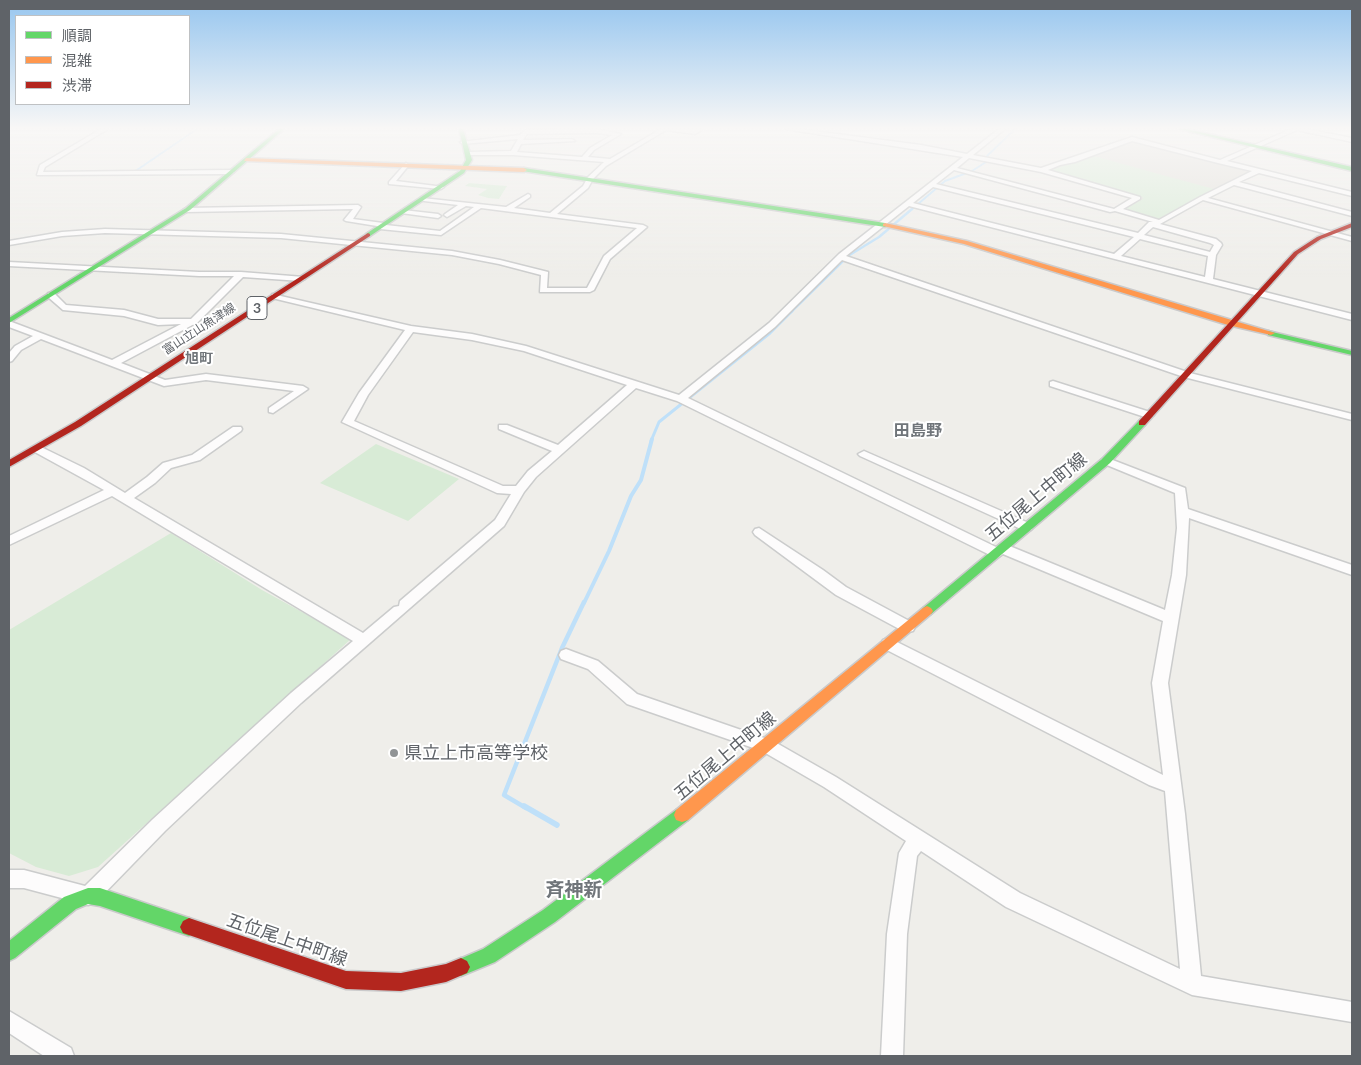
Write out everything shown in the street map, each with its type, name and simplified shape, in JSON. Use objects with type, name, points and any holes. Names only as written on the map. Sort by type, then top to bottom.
[{"type":"main road","points":[[9,323],[186,210],[223,179]]},
{"type":"main road","name":"富山立山魚津線","points":[[9,464],[37,449],[148,378],[424,199],[451,179]]},
{"type":"main road","points":[[594,179],[883,224],[965,242],[1230,324],[1352,353]]},
{"type":"main road","name":"五位尾上中町線","points":[[88,896],[100,896],[346,980],[401,982],[446,973],[489,956],[548,916],[670,825],[767,746],[1027,527],[1106,460],[1188,375],[1230,324],[1260,295],[1296,253],[1330,233],[1352,225]]},
{"type":"main road","points":[[9,952],[70,903],[88,896]]},
{"type":"street","points":[[395,179],[391,183],[441,187]]},
{"type":"street","points":[[552,215],[586,187],[590,179]]},
{"type":"street","points":[[681,400],[772,325],[841,257],[939,179]]},
{"type":"street","points":[[994,179],[1160,222],[1241,179]]},
{"type":"street","points":[[1072,179],[1138,198],[1115,210]]},
{"type":"street","points":[[1289,179],[1352,194]]},
{"type":"street","points":[[1234,182],[1352,214]]},
{"type":"street","points":[[932,185],[1212,255]]},
{"type":"street","points":[[508,209],[528,196]]},
{"type":"street","points":[[1202,198],[1352,239]]},
{"type":"street","points":[[9,243],[82,232],[153,231],[281,236],[452,254],[500,262],[545,274],[543,290],[590,290],[607,258],[642,227],[424,199]]},
{"type":"street","points":[[447,215],[465,204]]},
{"type":"street","points":[[909,204],[1352,318]]},
{"type":"street","points":[[186,210],[358,207],[348,220],[441,234],[480,206]]},
{"type":"street","points":[[1115,210],[1152,224],[1213,241],[1218,245],[1212,255],[1209,281]]},
{"type":"street","points":[[403,212],[438,216]]},
{"type":"street","points":[[1116,256],[1152,224]]},
{"type":"street","points":[[841,257],[1188,375],[1352,417]]},
{"type":"street","points":[[9,264],[241,274],[301,279]]},
{"type":"street","points":[[112,364],[192,321],[241,274]]},
{"type":"street","points":[[51,295],[63,307],[124,313],[158,322],[192,321]]},
{"type":"street","points":[[275,296],[411,329],[472,337],[526,349],[681,400],[999,550],[1170,618]]},
{"type":"street","points":[[9,323],[164,383],[206,377],[303,389],[273,410]]},
{"type":"street","points":[[411,329],[363,395],[353,415],[347,422],[500,490],[519,490]]},
{"type":"street","points":[[9,359],[18,348],[41,336]]},
{"type":"street","points":[[14,877],[88,896],[159,825],[282,711],[500,523],[519,490],[532,474],[634,384]]},
{"type":"street","points":[[1053,384],[1149,415]]},
{"type":"street","points":[[503,427],[560,450]]},
{"type":"street","points":[[124,499],[151,480],[167,465],[196,458],[237,430]]},
{"type":"street","points":[[37,449],[112,491],[364,641]]},
{"type":"street","points":[[864,454],[1027,527]]},
{"type":"street","points":[[1106,460],[1181,491],[1183,528],[1179,575],[1160,683],[1192,985]]},
{"type":"street","points":[[9,541],[112,491]]},
{"type":"street","points":[[1181,511],[1352,570]]},
{"type":"street","points":[[759,532],[818,573],[841,592],[908,627]]},
{"type":"street","points":[[888,644],[1155,780],[1172,786]]},
{"type":"street","points":[[566,655],[593,665],[632,699],[767,746],[830,782],[1013,900],[1192,985],[1352,1012]]},
{"type":"street","points":[[892,1056],[897,934],[908,853],[918,839]]},
{"type":"street","points":[[9,1021],[64,1056]]},
{"type":"shaded area","points":[[1071,179],[1243,179],[1160,222],[1117,209],[1138,199]]},
{"type":"green space","points":[[1080,179],[1177,179],[1214,189],[1158,219],[1126,209],[1144,198]]},
{"type":"green space","points":[[469,183],[507,186],[499,199],[478,195],[487,189],[465,186]]},
{"type":"green space","points":[[376,444],[459,479],[408,521],[320,483]]},
{"type":"green space","points":[[171,533],[262,590],[351,639],[98,867],[69,876],[36,867],[9,853],[9,630]]},
{"type":"waterway","points":[[911,210],[945,181],[951,179]]},
{"type":"waterway","points":[[791,312],[848,256],[879,237],[912,209]]},
{"type":"waterway","points":[[651,441],[659,422],[770,333],[791,312]]},
{"type":"waterway","points":[[584,603],[609,551],[631,496],[641,480],[652,439]]},
{"type":"waterway","points":[[526,808],[504,795],[562,648],[584,602]]},
{"type":"waterway","points":[[524,806],[557,825]]},
{"type":"traffic: fast","points":[[9,321],[188,209],[224,179]]},
{"type":"traffic: fast","points":[[368,235],[452,179]]},
{"type":"traffic: fast","points":[[581,179],[885,225]]},
{"type":"traffic: fast","points":[[1271,333],[1352,353]]},
{"type":"traffic: fast","points":[[927,611],[1106,461],[1142,423]]},
{"type":"traffic: fast","points":[[461,967],[489,956],[549,916],[682,815]]},
{"type":"traffic: fast","points":[[9,952],[70,903],[88,896],[100,897],[189,927]]},
{"type":"traffic: slow","points":[[885,225],[965,242],[1231,323],[1271,333]]},
{"type":"traffic: slow","points":[[682,815],[927,611]]},
{"type":"traffic: jam","points":[[1142,423],[1296,253],[1319,238],[1352,225]]},
{"type":"traffic: jam","points":[[9,464],[78,424],[368,235]]},
{"type":"traffic: jam","points":[[189,927],[346,980],[401,982],[446,973],[461,967]]},
{"type":"place","name":"県立上市高等学校","points":[[394,753]]},
{"type":"district","name":"旭町","points":[[199,358]]},
{"type":"district","name":"田島野","points":[[918,431]]},
{"type":"district","name":"斉神新","points":[[574,890]]}]
